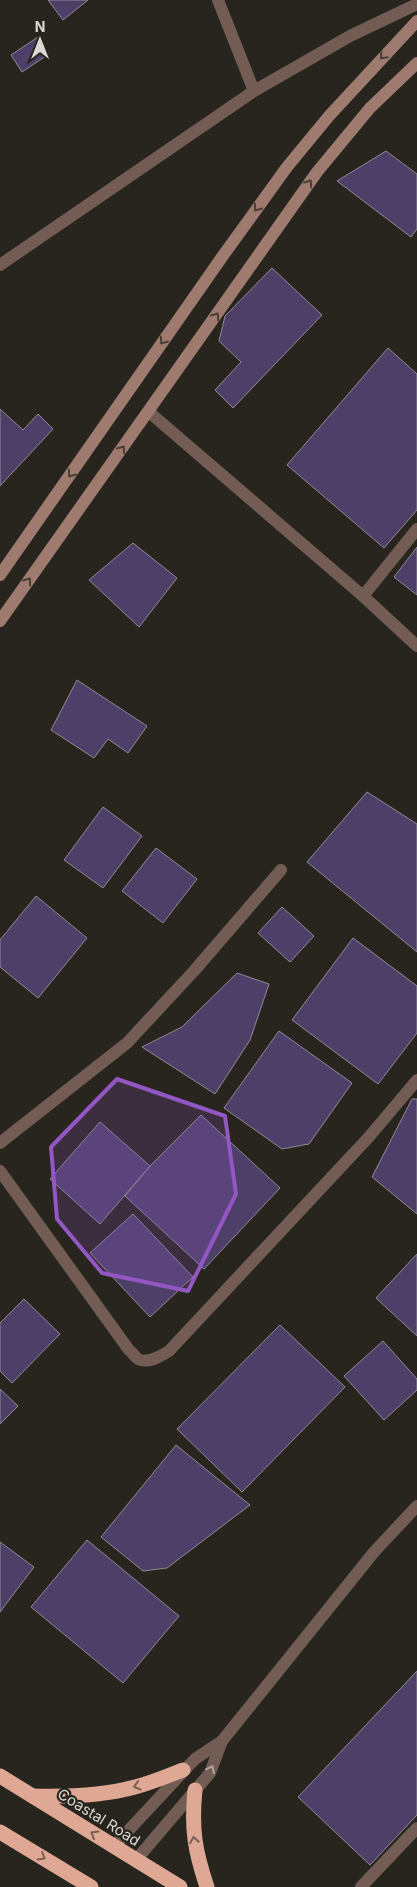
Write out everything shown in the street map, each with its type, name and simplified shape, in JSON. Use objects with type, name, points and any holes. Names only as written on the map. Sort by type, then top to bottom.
[{"type":"highway","points":[[32,1796],[68,1797],[99,1794],[135,1787],[183,1770]]},
{"type":"highway","name":"Coastal Road","points":[[0,1776],[180,1887]]},
{"type":"highway","points":[[195,1790],[192,1816],[193,1836],[207,1887]]},
{"type":"highway","points":[[0,1832],[91,1887]]},
{"type":"street","points":[[218,0],[254,91]]},
{"type":"street","points":[[0,266],[254,91],[350,36],[417,4]]},
{"type":"street","points":[[0,575],[287,166],[329,116],[417,21]]},
{"type":"street","points":[[0,621],[316,172],[370,108],[417,63]]},
{"type":"street","points":[[148,412],[363,596],[417,646]]},
{"type":"street","points":[[363,596],[417,528]]},
{"type":"street","points":[[0,1143],[127,1043],[194,971],[281,870]]},
{"type":"street","points":[[0,1171],[129,1350],[138,1359],[159,1358],[169,1351],[368,1138],[417,1080]]},
{"type":"street","points":[[136,1860],[210,1772],[222,1742],[374,1552],[417,1506]]},
{"type":"street","points":[[114,1846],[194,1758],[222,1742]]},
{"type":"street","points":[[361,1887],[417,1828]]},
{"type":"highlighted area","points":[[117,1079],[225,1116],[236,1194],[188,1291],[102,1273],[57,1219],[51,1147]]},
{"type":"building","points":[[48,0],[88,0],[63,20]]},
{"type":"building","points":[[38,37],[49,54],[22,72],[11,55]]},
{"type":"building","points":[[386,151],[417,174],[417,229],[411,237],[337,181]]},
{"type":"building","points":[[272,268],[322,315],[233,408],[215,390],[241,362],[219,341],[225,316]]},
{"type":"building","points":[[388,348],[417,374],[417,510],[384,548],[287,465]]},
{"type":"building","points":[[0,409],[23,430],[38,414],[53,429],[0,486]]},
{"type":"building","points":[[133,543],[177,578],[139,627],[89,580]]},
{"type":"building","points":[[417,547],[417,595],[394,577]]},
{"type":"building","points":[[77,680],[147,726],[128,753],[108,739],[94,758],[51,730]]},
{"type":"building","points":[[367,792],[417,824],[417,952],[307,862]]},
{"type":"building","points":[[103,807],[142,836],[103,888],[64,860]]},
{"type":"building","points":[[156,848],[197,879],[163,923],[122,891]]},
{"type":"building","points":[[36,896],[87,938],[38,998],[0,967],[0,940]]},
{"type":"building","points":[[282,907],[314,936],[290,962],[258,933]]},
{"type":"building","points":[[353,938],[417,986],[417,1033],[378,1084],[292,1020]]},
{"type":"building","points":[[237,973],[269,984],[250,1040],[215,1094],[142,1047],[182,1027]]},
{"type":"building","points":[[279,1031],[352,1083],[309,1144],[282,1149],[224,1108]]},
{"type":"building","points":[[412,1099],[417,1099],[417,1214],[372,1177]]},
{"type":"building","points":[[201,1115],[280,1188],[204,1269],[125,1196],[150,1166]]},
{"type":"building","points":[[100,1122],[150,1166],[100,1224],[50,1179]]},
{"type":"building","points":[[133,1214],[193,1277],[150,1317],[90,1253]]},
{"type":"building","points":[[417,1254],[417,1336],[376,1298]]},
{"type":"building","points":[[24,1299],[60,1334],[12,1383],[0,1371],[0,1323]]},
{"type":"building","points":[[280,1325],[345,1387],[242,1492],[177,1429]]},
{"type":"building","points":[[383,1341],[417,1379],[417,1390],[384,1420],[344,1376]]},
{"type":"building","points":[[0,1389],[18,1406],[0,1424]]},
{"type":"building","points":[[176,1445],[250,1505],[167,1568],[143,1571],[101,1537]]},
{"type":"building","points":[[87,1540],[179,1616],[123,1683],[31,1607]]},
{"type":"building","points":[[0,1542],[34,1567],[0,1612]]},
{"type":"building","points":[[417,1671],[417,1815],[370,1865],[298,1797]]}]
